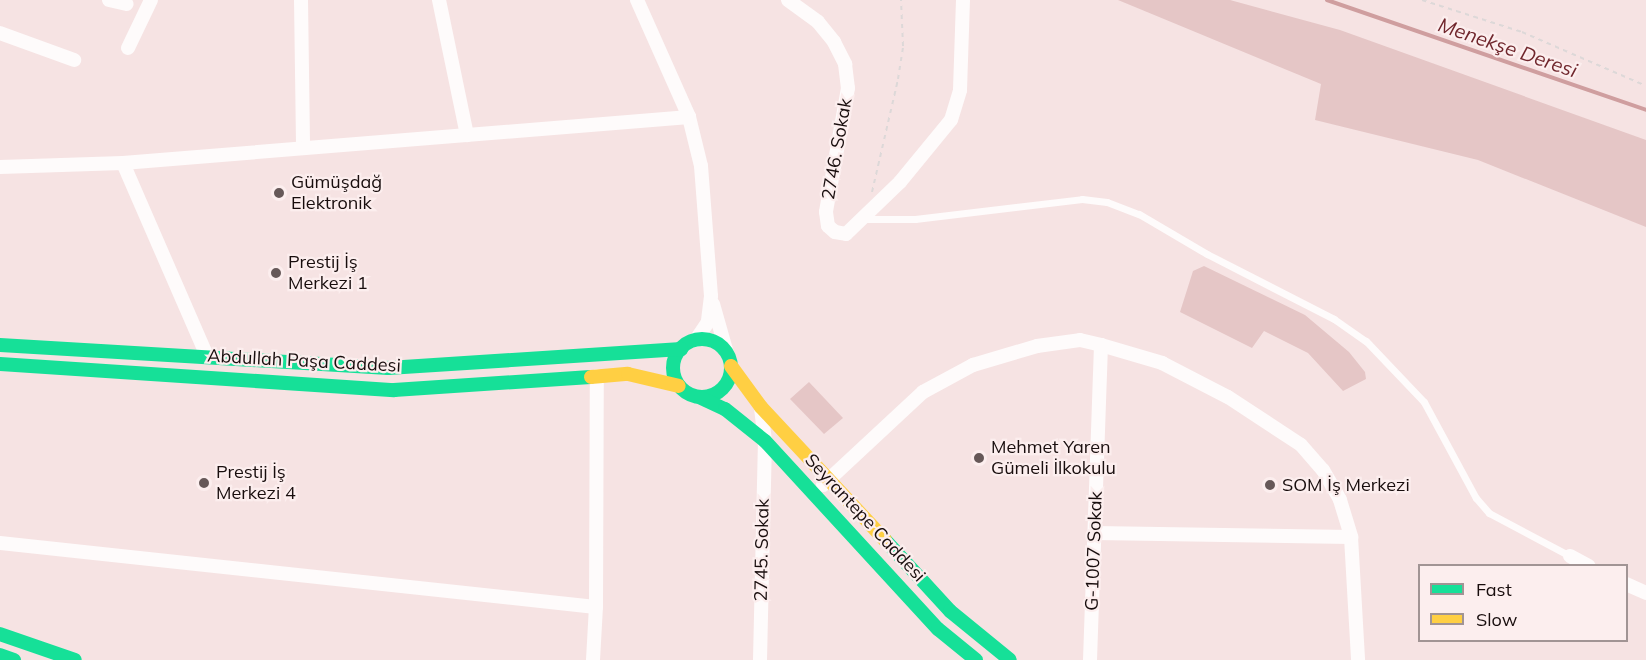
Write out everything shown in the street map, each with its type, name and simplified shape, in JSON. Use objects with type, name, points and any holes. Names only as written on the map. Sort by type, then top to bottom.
[{"type":"main road","points":[[696,340],[710,340],[729,360],[723,389],[701,398],[679,386],[673,367],[681,349],[696,340]]},
{"type":"main road","name":"Abdullah Paşa Caddesi","points":[[0,345],[388,368],[681,349]]},
{"type":"main road","name":"Seyrantepe Caddesi","points":[[729,360],[761,407],[950,611],[1010,660]]},
{"type":"main road","name":"Abdullah Paşa Caddesi","points":[[0,364],[394,390],[628,374],[679,386]]},
{"type":"main road","name":"Seyrantepe Caddesi","points":[[701,398],[732,414],[765,441],[815,492],[938,629],[976,660]]},
{"type":"main road","points":[[0,634],[75,660]]},
{"type":"main road","points":[[0,656],[5,660]]},
{"type":"main road","points":[[0,656],[14,660]]},
{"type":"street","points":[[109,0],[127,4]]},
{"type":"street","points":[[128,48],[151,0]]},
{"type":"street","points":[[301,0],[303,148]]},
{"type":"street","points":[[439,0],[467,135]]},
{"type":"street","points":[[637,0],[689,117],[701,166],[711,296],[708,322],[696,340]]},
{"type":"street","name":"2746. Sokak","points":[[788,0],[818,22],[845,64],[848,88],[825,212],[828,225],[835,232],[846,234],[871,214],[951,120],[960,90],[963,0]]},
{"type":"street","points":[[0,33],[74,60]]},
{"type":"street","points":[[0,167],[123,164],[689,117]]},
{"type":"street","points":[[123,164],[207,356]]},
{"type":"street","points":[[711,296],[729,360]]},
{"type":"street","points":[[815,492],[923,392],[973,365],[1037,346],[1080,340],[1162,363],[1228,397],[1301,445],[1323,470],[1340,500],[1351,537],[1358,660]]},
{"type":"street","name":"G-1007 Sokak","points":[[1090,660],[1101,345]]},
{"type":"street","points":[[593,660],[596,607],[597,376]]},
{"type":"street","name":"2745. Sokak","points":[[760,660],[765,441],[761,407]]},
{"type":"street","points":[[1095,533],[1351,537]]},
{"type":"street","points":[[0,543],[596,607]]},
{"type":"street","points":[[1570,556],[1585,564]]},
{"type":"street","points":[[1628,585],[1646,593]]},
{"type":"lane","points":[[871,214],[915,219],[1082,199],[1107,202],[1140,214],[1207,254],[1334,319],[1366,341],[1424,402],[1476,498],[1489,513],[1570,556]]},
{"type":"path","points":[[871,214],[872,188],[903,46],[902,0]]},
{"type":"path","points":[[1422,0],[1522,32],[1646,86]]},
{"type":"shaded area","points":[[1118,0],[1230,0],[1340,30],[1646,140],[1646,227],[1478,160],[1315,120],[1321,84]]},
{"type":"shaded area","points":[[1204,266],[1305,315],[1349,352],[1365,372],[1366,379],[1343,391],[1308,353],[1264,331],[1252,348],[1180,312],[1193,271]]},
{"type":"shaded area","points":[[809,382],[843,418],[824,434],[790,399]]},
{"type":"waterway","name":"Menekşe Deresi","points":[[1327,0],[1646,110]]},
{"type":"traffic: fast","points":[[702,339],[713,341],[726,352],[731,368],[729,379],[718,392],[702,397],[691,395],[678,384],[673,368],[675,357],[686,344],[702,339]]},
{"type":"traffic: fast","points":[[0,345],[388,368],[681,349]]},
{"type":"traffic: fast","points":[[0,364],[394,390],[591,377]]},
{"type":"traffic: fast","points":[[701,398],[725,409],[765,441],[938,629],[976,660]]},
{"type":"traffic: fast","points":[[885,540],[950,611],[1010,660]]},
{"type":"traffic: fast","points":[[0,634],[75,660]]},
{"type":"traffic: fast","points":[[0,655],[14,660]]},
{"type":"traffic: slow","points":[[731,366],[761,407],[885,540]]},
{"type":"traffic: slow","points":[[591,377],[628,374],[679,386]]},
{"type":"place","name":"Gümüşdağ Elektronik","points":[[279,193]]},
{"type":"place","name":"Prestij İş Merkezi 1","points":[[276,273]]},
{"type":"place","name":"Mehmet Yaren Gümeli İlkokulu","points":[[979,458]]},
{"type":"place","name":"Prestij İş Merkezi 4","points":[[204,483]]},
{"type":"place","name":"SOM İş Merkezi","points":[[1270,485]]}]
